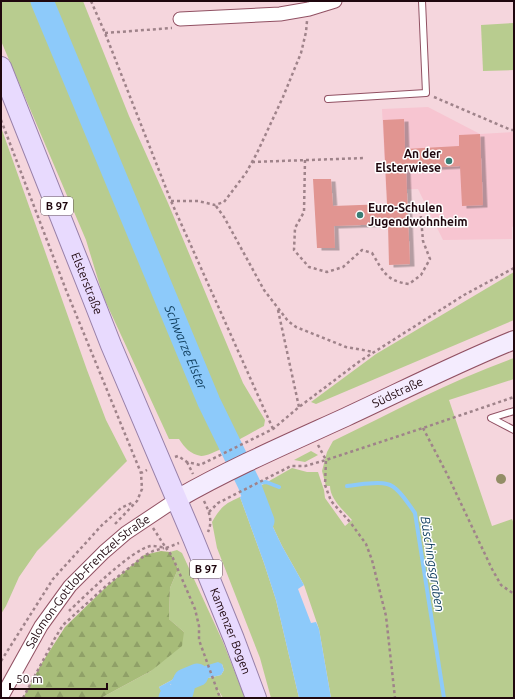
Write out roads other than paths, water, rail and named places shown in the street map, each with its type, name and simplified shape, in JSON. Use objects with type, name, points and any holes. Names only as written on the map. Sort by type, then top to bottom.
[{"type":"main road","name":"Elsterstraße","points":[[1,67],[111,346],[177,499]]},
{"type":"main road","name":"Südstraße","points":[[177,499],[281,447],[479,354],[514,340]]},
{"type":"main road","name":"Kamenzer Bogen","points":[[177,499],[234,638],[256,698]]},
{"type":"street","points":[[180,20],[280,14],[309,9],[335,1]]},
{"type":"street","name":"Salomon-Gottlob-Frentzel-Straße","points":[[1,698],[41,626],[70,586],[104,552],[126,533],[177,499]]},
{"type":"lane","points":[[328,99],[426,93],[422,1]]},
{"type":"lane","points":[[514,411],[491,418],[514,430]]},
{"type":"water","points":[[255,489],[282,546],[304,585],[298,589],[311,623],[316,622],[319,629],[331,698],[299,698],[276,600],[240,497]]},
{"type":"water","points":[[218,662],[222,664],[224,670],[221,675],[195,681],[187,696],[181,695],[178,697],[171,684],[170,685],[174,693],[164,698],[159,687],[172,680],[175,675]]},
{"type":"waterway","name":"Schwarze Elster","points":[[42,1],[209,402],[249,484],[263,521]]},
{"type":"waterway","name":"Büschingsgraben","points":[[249,484],[266,482],[279,487]]},
{"type":"waterway","name":"Büschingsgraben","points":[[347,486],[378,483],[391,485],[403,496],[415,513],[444,698]]},
{"type":"waterway","points":[[170,698],[182,692],[185,680],[197,675]]},
{"type":"place","name":"An der Elsterwiese","points":[[449,161]]},
{"type":"place","name":"Euro-Schulen Jugendwohnheim","points":[[360,215]]}]
